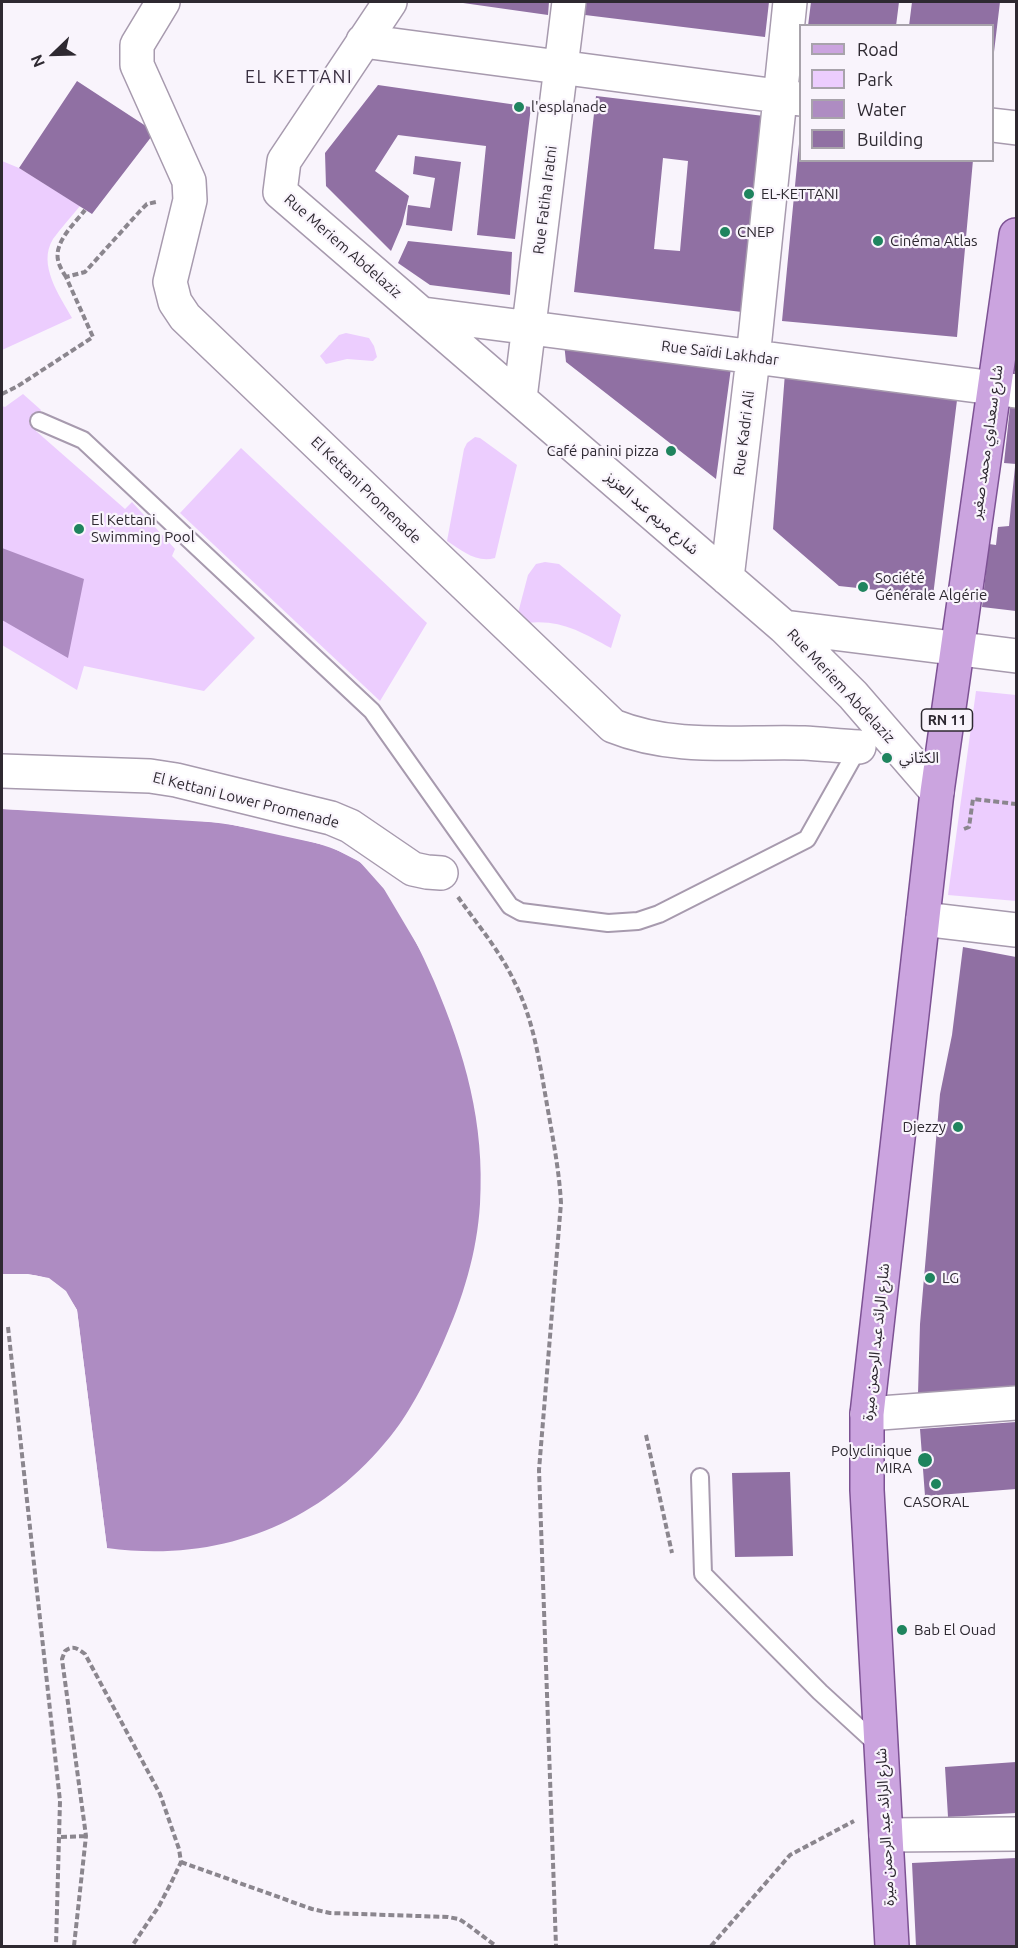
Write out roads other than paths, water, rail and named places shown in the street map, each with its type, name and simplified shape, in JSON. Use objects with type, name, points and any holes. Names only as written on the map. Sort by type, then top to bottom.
[{"type":"main road","name":"شارع سعداوي محمد صغير","points":[[957,648],[1006,390],[1017,235]]},
{"type":"main road","name":"RN 11","points":[[922,919],[957,648]]},
{"type":"main road","name":"شارع الرائد عبد الرحمن ميرة","points":[[892,1947],[867,1490],[867,1414],[922,919]]},
{"type":"street","name":"El Kettani Promenade","points":[[163,2],[137,45],[137,65],[189,181],[190,200],[170,282],[175,302],[185,317],[613,726],[656,740],[692,743],[804,743],[866,733]]},
{"type":"street","name":"Rue Meriem Abdelaziz","points":[[390,2],[284,161],[280,192],[520,398]]},
{"type":"street","name":"Rue Fatiha Iratni","points":[[520,398],[569,2]]},
{"type":"street","name":"Rue Kadri Ali","points":[[727,578],[753,358],[790,98],[790,2]]},
{"type":"street","points":[[363,42],[790,98]]},
{"type":"street","points":[[994,124],[1017,128]]},
{"type":"street","name":"Rue Saïdi Lakhdar","points":[[423,315],[1006,390]]},
{"type":"street","name":"شارع مريم عبد العزيز","points":[[520,398],[784,627]]},
{"type":"street","name":"Rue Meriem Abdelaziz","points":[[784,627],[853,695],[866,733],[937,792]]},
{"type":"street","name":"Rue Meriem Abdelaziz","points":[[784,627],[1017,656]]},
{"type":"street","name":"El Kettani Lower Promenade","points":[[2,771],[150,776],[176,780],[331,818],[350,826],[413,869],[427,873],[441,873]]},
{"type":"street","points":[[922,919],[1017,930]]},
{"type":"street","points":[[867,1414],[1017,1403]]},
{"type":"street","points":[[885,1820],[1017,1834]]},
{"type":"lane","points":[[39,421],[83,440],[372,711],[510,906],[521,912],[608,923],[638,921],[659,914],[807,839],[866,733]]},
{"type":"lane","points":[[700,1477],[703,1574],[820,1692],[881,1748]]},
{"type":"water","points":[[2,548],[84,579],[68,658],[2,620]]},
{"type":"water","points":[[2,809],[178,818],[213,822],[283,835],[339,851],[357,860],[380,883],[391,898],[420,951],[455,1035],[476,1117],[481,1174],[476,1240],[463,1292],[450,1326],[415,1399],[396,1429],[368,1461],[337,1489],[304,1512],[268,1529],[231,1542],[191,1549],[150,1551],[107,1548],[77,1310],[61,1289],[46,1278],[27,1274],[2,1274]]},
{"type":"place","name":"l'esplanade","points":[[519,107]]},
{"type":"place","name":"EL-KETTANI","points":[[749,194]]},
{"type":"place","name":"CNEP","points":[[725,232]]},
{"type":"place","name":"Cinéma Atlas","points":[[878,241]]},
{"type":"place","name":"Café panini pizza","points":[[671,451]]},
{"type":"place","name":"El Kettani Swimming Pool","points":[[79,529]]},
{"type":"place","name":"Société Générale Algérie","points":[[863,587]]},
{"type":"place","name":"الكتّاني","points":[[887,758]]},
{"type":"place","name":"Djezzy","points":[[958,1127]]},
{"type":"place","name":"LG","points":[[930,1278]]},
{"type":"place","name":"Polyclinique MIRA","points":[[925,1460]]},
{"type":"place","name":"CASORAL","points":[[936,1484]]},
{"type":"place","name":"Bab El Ouad","points":[[902,1630]]},
{"type":"district","name":"EL KETTANI","points":[[299,77]]}]
